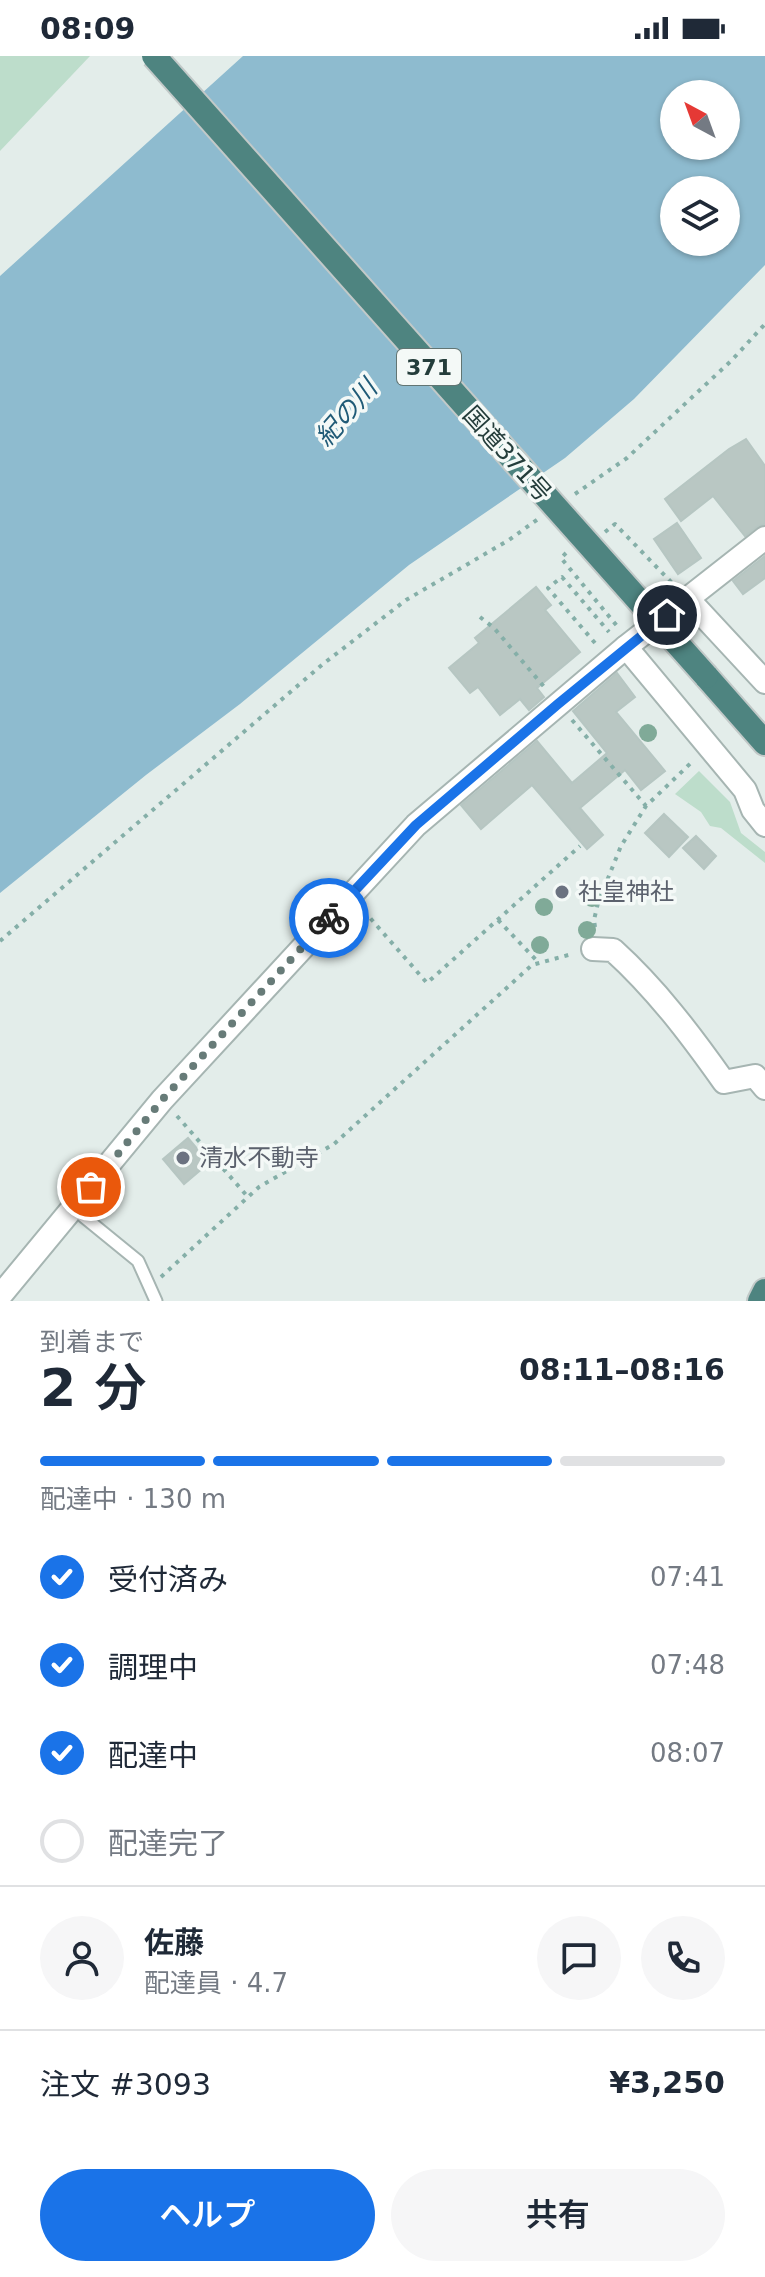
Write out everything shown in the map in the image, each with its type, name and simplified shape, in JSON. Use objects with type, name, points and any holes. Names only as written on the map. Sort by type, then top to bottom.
[{"type":"highway","name":"国道371号","points":[[154,56],[765,743]]},
{"type":"highway","points":[[760,1301],[765,1291]]},
{"type":"street","points":[[0,1296],[162,1100],[416,825],[558,704],[617,644],[688,599],[765,538]]},
{"type":"street","points":[[688,599],[765,682]]},
{"type":"street","points":[[617,644],[745,790],[753,810],[765,825]]},
{"type":"street","points":[[597,949],[613,950],[641,976],[689,1032],[724,1082],[755,1076],[765,1088]]},
{"type":"lane","points":[[73,1208],[138,1261],[156,1301]]},
{"type":"path","points":[[574,494],[627,458],[732,360],[765,324]]},
{"type":"path","points":[[0,941],[323,664],[406,600],[509,540],[548,513]]},
{"type":"path","points":[[604,533],[615,524],[688,599]]},
{"type":"path","points":[[570,550],[561,558],[617,644]]},
{"type":"path","points":[[562,577],[617,644],[548,588],[562,577]]},
{"type":"path","points":[[480,617],[494,628],[646,806]]},
{"type":"path","points":[[151,1287],[259,1187],[334,1144],[521,975],[539,963],[597,949],[594,920],[621,846],[646,806],[698,756]]},
{"type":"path","points":[[350,895],[427,983],[580,846]]},
{"type":"path","points":[[498,920],[539,963]]},
{"type":"path","points":[[162,1100],[248,1197]]},
{"type":"green space","points":[[0,56],[90,56],[0,151]]},
{"type":"green space","points":[[699,771],[730,802],[741,833],[765,852],[765,863],[721,828],[710,826],[701,812],[675,794]]},
{"type":"water","name":"紀の川","points":[[243,56],[765,56],[765,265],[634,399],[565,458],[409,565],[240,704],[0,893],[0,276]]},
{"type":"building","points":[[746,439],[765,466],[765,524],[745,536],[713,496],[681,521],[665,499]]},
{"type":"building","points":[[677,523],[701,558],[678,574],[654,539]]},
{"type":"building","points":[[765,556],[765,578],[743,594],[733,581]]},
{"type":"building","points":[[536,587],[551,605],[545,610],[580,652],[537,688],[544,697],[529,710],[520,699],[500,715],[478,687],[470,693],[449,668],[479,643],[475,638]]},
{"type":"building","points":[[617,673],[635,697],[616,712],[665,771],[641,790],[625,770],[580,808],[603,835],[587,849],[532,785],[481,829],[461,805],[537,741],[572,783],[607,753],[573,711]]},
{"type":"building","points":[[664,814],[688,837],[669,857],[645,833]]},
{"type":"building","points":[[696,836],[716,856],[704,869],[683,848]]},
{"type":"building","points":[[188,1138],[209,1163],[184,1184],[163,1159]]},
{"type":"way so far","points":[[91,1187],[162,1100],[329,918]]},
{"type":"place","name":"社皇神社","points":[[562,892]]},
{"type":"place","name":"清水不動寺","points":[[183,1158]]},
{"type":"route","points":[[329,918],[416,825],[667,615]]}]
